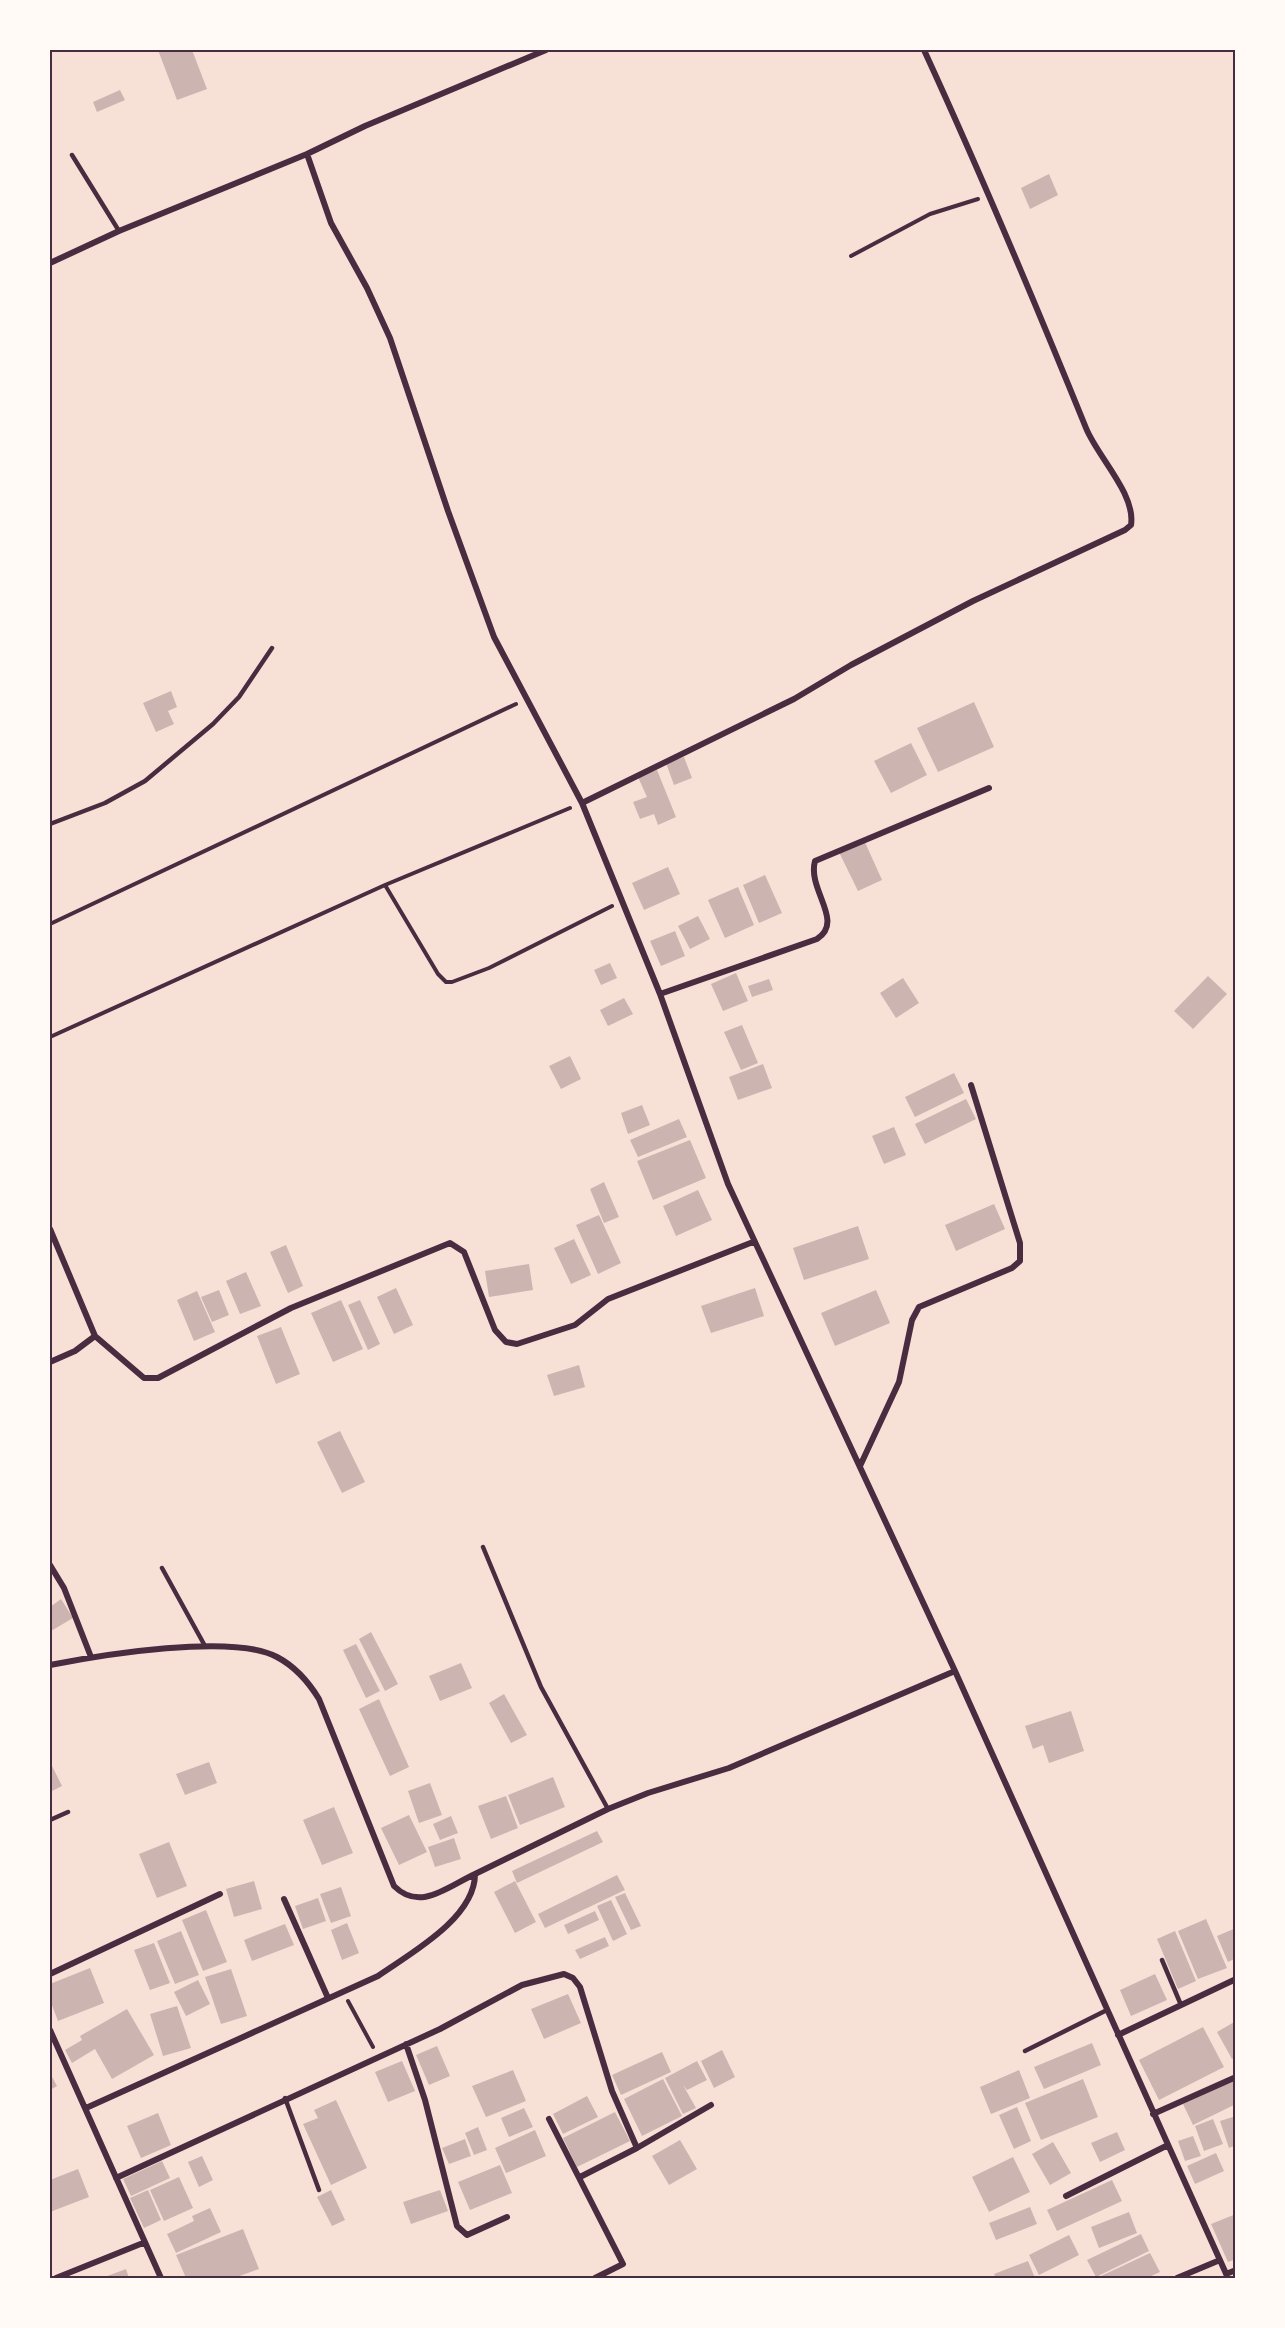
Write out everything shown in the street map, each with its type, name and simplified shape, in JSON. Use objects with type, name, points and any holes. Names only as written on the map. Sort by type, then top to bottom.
[{"type":"street","points":[[50,263],[119,231],[307,154],[365,126],[546,50]]},
{"type":"street","points":[[582,803],[794,699],[911,633],[1117,534],[1131,525],[1133,514],[1126,496],[1088,433],[991,195],[924,50]]},
{"type":"street","points":[[307,154],[331,223],[367,288],[390,338],[448,512],[490,627],[525,700],[582,803],[660,994],[728,1184],[753,1242],[789,1312],[955,1671],[1227,2276],[1236,2270]]},
{"type":"street","points":[[660,994],[817,939],[825,934],[829,923],[812,873],[815,861],[989,788]]},
{"type":"street","points":[[860,1466],[899,1382],[912,1320],[919,1307],[1012,1268],[1020,1261],[1020,1243],[971,1085]]},
{"type":"street","points":[[50,1229],[95,1336],[144,1378],[158,1378],[291,1308],[450,1243],[464,1252],[495,1330],[506,1342],[517,1344],[575,1325],[608,1299],[753,1242]]},
{"type":"street","points":[[50,1362],[75,1351],[95,1336]]},
{"type":"street","points":[[50,1565],[64,1588],[91,1657]]},
{"type":"street","points":[[50,1665],[91,1657],[205,1646],[246,1647],[277,1656],[305,1677],[319,1699],[394,1886],[404,1896],[422,1900],[608,1809],[648,1793],[729,1768],[955,1671]]},
{"type":"street","points":[[86,2108],[328,1998],[364,1984],[399,1962],[462,1911],[475,1886],[475,1874]]},
{"type":"street","points":[[50,1974],[220,1894]]},
{"type":"street","points":[[284,1899],[328,1998]]},
{"type":"street","points":[[116,2178],[406,2044],[536,1979],[564,1974],[573,1978],[587,2006],[612,2091],[637,2148]]},
{"type":"street","points":[[1118,2035],[1236,1979]]},
{"type":"street","points":[[50,2030],[143,2243],[161,2278]]},
{"type":"street","points":[[406,2044],[425,2100],[457,2226],[467,2235],[507,2217]]},
{"type":"street","points":[[1153,2114],[1236,2077]]},
{"type":"street","points":[[580,2177],[637,2148],[711,2105]]},
{"type":"street","points":[[549,2119],[623,2264],[595,2278]]},
{"type":"street","points":[[1066,2196],[1168,2145]]},
{"type":"street","points":[[56,2278],[143,2243]]},
{"type":"street","points":[[1177,2278],[1220,2260]]},
{"type":"lane","points":[[72,155],[119,231]]},
{"type":"lane","points":[[50,824],[105,803],[145,781],[213,724],[239,697],[272,648]]},
{"type":"lane","points":[[483,1547],[541,1688],[608,1809]]},
{"type":"lane","points":[[162,1568],[205,1646]]},
{"type":"lane","points":[[50,1820],[68,1812]]},
{"type":"lane","points":[[1162,1960],[1181,2005]]},
{"type":"lane","points":[[1025,2051],[1107,2010]]},
{"type":"lane","points":[[285,2098],[319,2190]]},
{"type":"path","points":[[851,256],[930,214],[991,195]]},
{"type":"path","points":[[50,924],[525,700]]},
{"type":"path","points":[[50,1037],[385,885],[582,803]]},
{"type":"path","points":[[385,885],[438,974],[446,982],[452,982],[489,968],[621,901]]},
{"type":"path","points":[[343,1993],[378,2055]]},
{"type":"building","points":[[158,50],[192,50],[207,89],[177,100]]},
{"type":"building","points":[[120,90],[125,100],[97,112],[93,102]]},
{"type":"building","points":[[1049,174],[1058,195],[1030,209],[1021,188]]},
{"type":"building","points":[[171,691],[177,707],[168,711],[174,724],[156,732],[143,703]]},
{"type":"building","points":[[974,702],[994,747],[938,772],[917,728]]},
{"type":"building","points":[[911,743],[927,775],[891,793],[874,761]]},
{"type":"building","points":[[684,757],[692,778],[674,785],[666,763]]},
{"type":"building","points":[[657,770],[676,817],[658,825],[654,814],[640,819],[633,802],[647,797],[638,777]]},
{"type":"building","points":[[864,840],[882,880],[858,891],[839,852]]},
{"type":"building","points":[[668,867],[680,894],[644,910],[632,883]]},
{"type":"building","points":[[765,875],[782,913],[759,923],[743,885]]},
{"type":"building","points":[[738,887],[754,925],[725,938],[708,900]]},
{"type":"building","points":[[698,916],[710,939],[690,949],[678,926]]},
{"type":"building","points":[[675,931],[685,956],[661,966],[650,941]]},
{"type":"building","points":[[610,963],[617,978],[601,985],[594,970]]},
{"type":"building","points":[[736,973],[748,1001],[723,1011],[711,984]]},
{"type":"building","points":[[1208,976],[1227,994],[1193,1029],[1174,1011]]},
{"type":"building","points":[[903,978],[919,1003],[896,1018],[880,993]]},
{"type":"building","points":[[769,979],[773,990],[752,997],[748,986]]},
{"type":"building","points":[[624,998],[633,1014],[608,1026],[600,1010]]},
{"type":"building","points":[[742,1025],[758,1063],[741,1070],[724,1032]]},
{"type":"building","points":[[570,1056],[581,1079],[561,1089],[549,1066]]},
{"type":"building","points":[[763,1064],[772,1088],[738,1100],[729,1077]]},
{"type":"building","points":[[954,1073],[964,1093],[915,1117],[905,1097]]},
{"type":"building","points":[[966,1099],[976,1119],[925,1144],[915,1124]]},
{"type":"building","points":[[642,1105],[650,1125],[628,1134],[621,1113]]},
{"type":"building","points":[[679,1119],[687,1137],[638,1157],[630,1140]]},
{"type":"building","points":[[894,1127],[906,1155],[884,1164],[872,1136]]},
{"type":"building","points":[[690,1140],[706,1178],[653,1200],[637,1161]]},
{"type":"building","points":[[604,1182],[619,1217],[604,1223],[590,1189]]},
{"type":"building","points":[[698,1190],[712,1220],[676,1236],[663,1206]]},
{"type":"building","points":[[994,1204],[1005,1229],[956,1251],[945,1225]]},
{"type":"building","points":[[599,1215],[621,1263],[598,1274],[576,1225]]},
{"type":"building","points":[[858,1226],[869,1259],[804,1280],[793,1248]]},
{"type":"building","points":[[574,1239],[591,1275],[571,1284],[554,1248]]},
{"type":"building","points":[[286,1245],[303,1286],[288,1293],[270,1252]]},
{"type":"building","points":[[529,1264],[533,1290],[489,1297],[485,1271]]},
{"type":"building","points":[[246,1272],[261,1306],[240,1314],[226,1281]]},
{"type":"building","points":[[396,1288],[413,1325],[394,1334],[377,1297]]},
{"type":"building","points":[[755,1288],[764,1316],[711,1333],[701,1306]]},
{"type":"building","points":[[219,1290],[229,1315],[212,1322],[201,1297]]},
{"type":"building","points":[[876,1290],[890,1323],[835,1346],[821,1313]]},
{"type":"building","points":[[197,1291],[215,1332],[194,1341],[177,1300]]},
{"type":"building","points":[[341,1300],[363,1349],[333,1362],[311,1313]]},
{"type":"building","points":[[360,1300],[380,1344],[368,1350],[348,1305]]},
{"type":"building","points":[[281,1327],[300,1374],[276,1384],[257,1336]]},
{"type":"building","points":[[579,1365],[585,1387],[554,1396],[547,1375]]},
{"type":"building","points":[[340,1431],[365,1482],[342,1493],[317,1442]]},
{"type":"building","points":[[61,1599],[73,1618],[51,1631],[50,1607]]},
{"type":"building","points":[[371,1632],[398,1684],[385,1691],[359,1639]]},
{"type":"building","points":[[356,1644],[380,1691],[366,1698],[343,1650]]},
{"type":"building","points":[[461,1663],[472,1688],[440,1701],[429,1676]]},
{"type":"building","points":[[504,1694],[527,1735],[511,1743],[489,1703]]},
{"type":"building","points":[[379,1699],[409,1767],[390,1776],[359,1709]]},
{"type":"building","points":[[1071,1711],[1084,1751],[1049,1763],[1043,1745],[1033,1749],[1025,1726]]},
{"type":"building","points":[[50,1762],[62,1786],[50,1792]]},
{"type":"building","points":[[209,1762],[217,1783],[185,1795],[176,1774]]},
{"type":"building","points":[[553,1777],[565,1807],[520,1825],[508,1795]]},
{"type":"building","points":[[430,1783],[442,1815],[419,1823],[408,1791]]},
{"type":"building","points":[[506,1796],[518,1828],[491,1839],[478,1806]]},
{"type":"building","points":[[334,1807],[353,1853],[322,1865],[303,1820]]},
{"type":"building","points":[[409,1815],[427,1852],[399,1865],[381,1828]]},
{"type":"building","points":[[451,1816],[458,1833],[440,1840],[433,1824]]},
{"type":"building","points":[[597,1831],[603,1842],[517,1883],[512,1871]]},
{"type":"building","points":[[454,1838],[461,1859],[435,1867],[428,1847]]},
{"type":"building","points":[[169,1842],[187,1886],[157,1898],[139,1854]]},
{"type":"building","points":[[617,1875],[625,1890],[545,1928],[538,1914]]},
{"type":"building","points":[[254,1881],[262,1909],[234,1917],[226,1889]]},
{"type":"building","points":[[515,1881],[536,1922],[515,1933],[494,1892]]},
{"type":"building","points":[[341,1887],[351,1916],[331,1923],[320,1894]]},
{"type":"building","points":[[625,1893],[641,1926],[631,1930],[615,1897]]},
{"type":"building","points":[[318,1898],[326,1921],[303,1929],[295,1906]]},
{"type":"building","points":[[611,1900],[627,1934],[613,1941],[597,1906]]},
{"type":"building","points":[[206,1910],[227,1962],[203,1971],[182,1920]]},
{"type":"building","points":[[595,1911],[599,1920],[568,1934],[564,1925]]},
{"type":"building","points":[[1206,1919],[1227,1968],[1198,1979],[1178,1931]]},
{"type":"building","points":[[347,1923],[359,1953],[342,1960],[331,1930]]},
{"type":"building","points":[[285,1924],[294,1945],[252,1961],[244,1940]]},
{"type":"building","points":[[1236,1928],[1236,1958],[1228,1962],[1217,1936]]},
{"type":"building","points":[[181,1931],[199,1975],[175,1984],[157,1941]]},
{"type":"building","points":[[1175,1931],[1196,1981],[1178,1989],[1157,1939]]},
{"type":"building","points":[[605,1937],[609,1946],[580,1959],[575,1950]]},
{"type":"building","points":[[154,1943],[170,1983],[150,1990],[134,1950]]},
{"type":"building","points":[[90,1968],[104,2003],[58,2021],[50,2000],[50,1984]]},
{"type":"building","points":[[231,1969],[247,2016],[221,2024],[205,1977]]},
{"type":"building","points":[[1155,1974],[1167,2000],[1131,2016],[1120,1990]]},
{"type":"building","points":[[198,1980],[210,2004],[186,2016],[174,1992]]},
{"type":"building","points":[[568,1994],[581,2023],[544,2039],[531,2009]]},
{"type":"building","points":[[177,2006],[191,2048],[163,2056],[150,2014]]},
{"type":"building","points":[[127,2009],[154,2055],[112,2079],[95,2049],[72,2063],[65,2050],[82,2040],[80,2036]]},
{"type":"building","points":[[1236,2021],[1236,2057],[1232,2059],[1217,2032]]},
{"type":"building","points":[[1203,2027],[1224,2067],[1159,2100],[1139,2060]]},
{"type":"building","points":[[1092,2043],[1101,2065],[1044,2089],[1034,2067]]},
{"type":"building","points":[[437,2046],[450,2076],[429,2085],[416,2055]]},
{"type":"building","points":[[722,2050],[735,2077],[714,2088],[701,2061]]},
{"type":"building","points":[[662,2052],[671,2072],[621,2095],[612,2075]]},
{"type":"building","points":[[402,2061],[415,2091],[388,2102],[375,2072]]},
{"type":"building","points":[[697,2061],[707,2080],[687,2090],[683,2085],[696,2108],[683,2114],[665,2078]]},
{"type":"building","points":[[513,2070],[526,2101],[486,2117],[472,2086]]},
{"type":"building","points":[[1019,2070],[1030,2098],[991,2114],[980,2087]]},
{"type":"building","points":[[50,2073],[57,2086],[50,2090]]},
{"type":"building","points":[[663,2079],[682,2116],[642,2136],[624,2099]]},
{"type":"building","points":[[1083,2079],[1098,2117],[1041,2140],[1025,2103]]},
{"type":"building","points":[[1236,2079],[1236,2104],[1193,2125],[1183,2104]]},
{"type":"building","points":[[587,2096],[598,2117],[563,2134],[553,2114]]},
{"type":"building","points":[[336,2100],[367,2168],[331,2185],[303,2124],[318,2118],[314,2110]]},
{"type":"building","points":[[1017,2107],[1031,2141],[1014,2149],[999,2115]]},
{"type":"building","points":[[524,2108],[533,2127],[509,2137],[501,2118]]},
{"type":"building","points":[[615,2112],[630,2141],[577,2167],[563,2138]]},
{"type":"building","points":[[158,2113],[171,2145],[141,2158],[127,2126]]},
{"type":"building","points":[[1236,2116],[1236,2145],[1229,2148],[1220,2121]]},
{"type":"building","points":[[1213,2119],[1223,2144],[1204,2151],[1195,2126]]},
{"type":"building","points":[[478,2127],[487,2150],[474,2155],[465,2133]]},
{"type":"building","points":[[535,2130],[546,2156],[506,2173],[495,2148]]},
{"type":"building","points":[[1117,2132],[1125,2150],[1100,2162],[1091,2143]]},
{"type":"building","points":[[1193,2136],[1201,2156],[1185,2161],[1178,2141]]},
{"type":"building","points":[[465,2139],[471,2156],[449,2164],[442,2148]]},
{"type":"building","points":[[680,2140],[697,2169],[669,2185],[652,2156]]},
{"type":"building","points":[[1053,2142],[1071,2173],[1050,2185],[1032,2154]]},
{"type":"building","points":[[1216,2153],[1224,2171],[1195,2184],[1187,2166]]},
{"type":"building","points":[[202,2156],[213,2180],[199,2187],[188,2162]]},
{"type":"building","points":[[1013,2157],[1030,2192],[989,2212],[972,2177]]},
{"type":"building","points":[[162,2161],[170,2178],[131,2196],[123,2179]]},
{"type":"building","points":[[500,2165],[512,2193],[470,2210],[458,2182]]},
{"type":"building","points":[[78,2169],[89,2197],[50,2212],[50,2180]]},
{"type":"building","points":[[179,2177],[193,2208],[164,2221],[150,2190]]},
{"type":"building","points":[[1112,2180],[1122,2201],[1057,2231],[1047,2210]]},
{"type":"building","points":[[148,2190],[161,2220],[144,2228],[130,2198]]},
{"type":"building","points":[[331,2190],[345,2220],[332,2226],[317,2197]]},
{"type":"building","points":[[440,2190],[448,2211],[411,2224],[403,2202]]},
{"type":"building","points":[[1030,2207],[1037,2224],[996,2240],[989,2223]]},
{"type":"building","points":[[210,2208],[221,2232],[176,2253],[167,2234],[194,2221],[192,2216]]},
{"type":"building","points":[[1129,2212],[1137,2233],[1099,2248],[1091,2227]]},
{"type":"building","points":[[1236,2214],[1236,2259],[1228,2262],[1211,2224]]},
{"type":"building","points":[[243,2229],[259,2269],[234,2278],[186,2278],[176,2255]]},
{"type":"building","points":[[1141,2234],[1149,2251],[1096,2277],[1087,2260]]},
{"type":"building","points":[[1069,2235],[1079,2255],[1039,2275],[1029,2255]]},
{"type":"building","points":[[1150,2253],[1160,2272],[1147,2278],[1102,2278],[1101,2276]]},
{"type":"building","points":[[1028,2261],[1035,2278],[996,2278],[994,2274]]},
{"type":"building","points":[[126,2269],[129,2278],[102,2278]]}]
